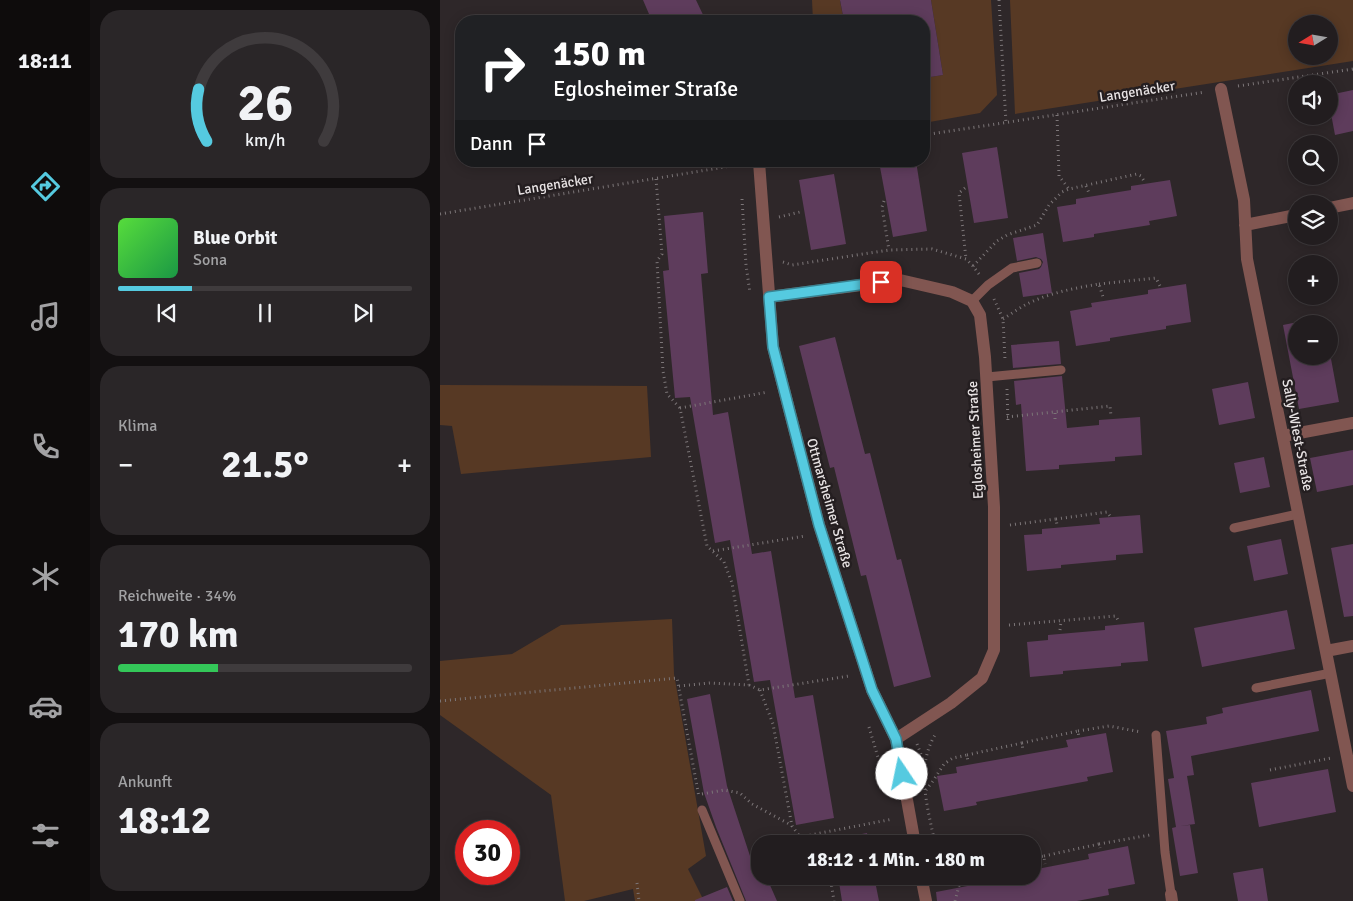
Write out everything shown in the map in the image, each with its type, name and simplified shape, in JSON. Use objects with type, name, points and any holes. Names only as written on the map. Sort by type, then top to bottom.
[{"type":"street","name":"Sally-Wiest-Straße","points":[[1221,89],[1244,200],[1247,259],[1353,786]]},
{"type":"street","name":"Ottmarsheimer Straße","points":[[759,167],[773,347],[822,534],[872,690],[896,739],[913,835]]},
{"type":"street","points":[[1338,206],[1353,203]]},
{"type":"street","points":[[1245,225],[1288,217]]},
{"type":"street","points":[[769,297],[900,280],[952,292],[972,301]]},
{"type":"street","name":"Eglosheimer Straße","points":[[896,739],[951,703],[982,678],[994,650],[994,526],[987,377],[980,315],[972,301]]},
{"type":"street","points":[[1283,436],[1353,423]]},
{"type":"street","points":[[1326,652],[1353,646]]},
{"type":"street","points":[[923,885],[926,901]]},
{"type":"lane","points":[[972,301],[988,285],[1012,268],[1038,263]]},
{"type":"lane","points":[[987,377],[1062,370]]},
{"type":"lane","points":[[1234,528],[1298,514]]},
{"type":"lane","points":[[1256,688],[1330,674]]},
{"type":"lane","points":[[1156,735],[1171,898]]},
{"type":"lane","points":[[701,807],[740,901]]},
{"type":"path","points":[[999,0],[1006,123]]},
{"type":"path","name":"Langenäcker","points":[[930,134],[1353,69]]},
{"type":"path","points":[[1057,115],[1059,176],[1070,189]]},
{"type":"path","name":"Langenäcker","points":[[440,214],[725,167]]},
{"type":"path","points":[[786,295],[782,262],[792,265],[888,250],[932,249],[966,259],[973,266],[997,241],[1007,235],[1037,225],[1049,205],[1062,192],[1137,174],[1144,181]]},
{"type":"path","points":[[656,178],[662,254],[657,261],[666,394],[680,408],[707,546],[724,562],[732,584],[749,685]]},
{"type":"path","points":[[1086,186],[1089,194]]},
{"type":"path","points":[[965,188],[959,193],[966,259]]},
{"type":"path","points":[[884,201],[882,207],[888,250]]},
{"type":"path","points":[[778,208],[779,226]]},
{"type":"path","points":[[778,217],[800,212]]},
{"type":"path","points":[[1003,319],[1026,304],[1056,292],[1100,284],[1156,278],[1160,286]]},
{"type":"path","points":[[1100,284],[1102,298]]},
{"type":"path","points":[[680,408],[784,390]]},
{"type":"path","points":[[989,418],[1055,413],[1110,406],[1111,416]]},
{"type":"path","points":[[1055,413],[1056,423]]},
{"type":"path","points":[[994,526],[1107,512],[1110,516]]},
{"type":"path","points":[[1056,519],[1057,525]]},
{"type":"path","points":[[713,551],[808,536]]},
{"type":"path","points":[[994,627],[1116,616],[1119,622]]},
{"type":"path","points":[[1060,630],[1061,621]]},
{"type":"path","points":[[679,686],[710,683],[749,685],[760,690],[850,676]]},
{"type":"path","points":[[440,701],[677,678],[701,807]]},
{"type":"path","points":[[760,690],[773,724],[792,826],[798,835]]},
{"type":"path","points":[[933,835],[925,790],[944,764],[953,758],[1109,726],[1156,735]]},
{"type":"path","points":[[910,729],[924,763]]},
{"type":"path","points":[[1078,731],[1079,737]]},
{"type":"path","points":[[1022,743],[1023,751]]},
{"type":"path","points":[[967,755],[968,762]]},
{"type":"path","points":[[1270,770],[1347,755]]},
{"type":"path","points":[[699,795],[724,790],[740,794],[752,804],[792,826]]},
{"type":"path","points":[[1041,856],[1164,832]]},
{"type":"path","points":[[1099,844],[1100,848]]},
{"type":"path","points":[[1044,856],[1045,864]]},
{"type":"path","points":[[637,884],[640,901]]},
{"type":"path","points":[[831,885],[834,901]]},
{"type":"path","points":[[955,901],[960,885]]},
{"type":"shaded area","points":[[812,0],[843,0],[840,1],[843,15],[813,15]]},
{"type":"shaded area","points":[[931,0],[991,0],[997,95],[980,113],[930,122],[930,77],[943,75]]},
{"type":"shaded area","points":[[1010,0],[1353,0],[1353,61],[1338,63],[1338,15],[1288,15],[1288,65],[1327,65],[1015,114]]},
{"type":"shaded area","points":[[440,385],[647,386],[651,457],[461,474],[452,426],[440,425]]},
{"type":"shaded area","points":[[672,619],[674,674],[706,856],[688,869],[704,901],[635,901],[633,889],[584,901],[565,901],[551,795],[440,715],[440,661],[512,654],[561,625]]},
{"type":"building","points":[[643,0],[696,0],[703,15],[649,15]]},
{"type":"building","points":[[840,0],[931,0],[943,75],[930,77],[930,15],[843,15]]},
{"type":"building","points":[[1353,90],[1353,131],[1335,135],[1333,125],[1338,125],[1338,93]]},
{"type":"building","points":[[997,147],[1008,218],[974,223],[962,153]]},
{"type":"building","points":[[880,167],[917,167],[927,231],[893,237]]},
{"type":"building","points":[[834,174],[846,244],[811,250],[799,180]]},
{"type":"building","points":[[1170,180],[1177,216],[1149,221],[1150,225],[1094,234],[1094,237],[1063,242],[1057,207],[1076,204],[1076,199],[1131,190],[1131,186]]},
{"type":"building","points":[[703,212],[708,273],[701,274],[713,415],[728,412],[752,554],[771,551],[795,698],[813,695],[834,818],[796,825],[770,680],[754,682],[730,540],[715,543],[690,397],[675,398],[663,271],[669,270],[664,216]]},
{"type":"building","points":[[1043,233],[1052,293],[1023,297],[1019,273],[1039,269],[1043,262],[1036,257],[1017,261],[1013,238]]},
{"type":"building","points":[[1186,284],[1191,322],[1166,326],[1166,329],[1110,338],[1110,341],[1076,346],[1070,311],[1092,307],[1091,303],[1148,294],[1148,290]]},
{"type":"building","points":[[1288,324],[1288,351],[1283,325]]},
{"type":"building","points":[[835,337],[865,454],[870,453],[897,560],[901,559],[931,677],[894,687],[866,575],[861,576],[834,467],[830,468],[799,346]]},
{"type":"building","points":[[1059,341],[1061,364],[1013,368],[1011,345]]},
{"type":"building","points":[[1291,365],[1332,365],[1339,402],[1299,409]]},
{"type":"building","points":[[1062,376],[1067,428],[1099,425],[1099,420],[1140,417],[1142,455],[1115,457],[1115,461],[1059,465],[1059,469],[1026,471],[1021,404],[1016,405],[1014,381]]},
{"type":"building","points":[[1248,382],[1255,418],[1219,425],[1212,389]]},
{"type":"building","points":[[1353,450],[1353,485],[1317,492],[1310,458]]},
{"type":"building","points":[[1264,457],[1270,487],[1240,493],[1234,463]]},
{"type":"building","points":[[1140,515],[1143,553],[1116,555],[1116,560],[1061,565],[1061,568],[1027,571],[1024,535],[1042,534],[1042,529],[1100,524],[1099,518]]},
{"type":"building","points":[[1281,539],[1288,574],[1254,581],[1247,546]]},
{"type":"building","points":[[1353,544],[1353,616],[1344,617],[1331,548]]},
{"type":"building","points":[[1287,610],[1295,649],[1202,667],[1194,628]]},
{"type":"building","points":[[1144,622],[1148,661],[1121,663],[1121,666],[1063,671],[1063,674],[1030,677],[1027,642],[1048,640],[1048,635],[1105,630],[1105,626]]},
{"type":"building","points":[[1311,690],[1319,731],[1191,756],[1194,775],[1187,776],[1195,824],[1180,826],[1190,825],[1198,873],[1180,876],[1172,828],[1176,827],[1168,779],[1174,778],[1166,731],[1207,724],[1206,717],[1223,713],[1222,708]]},
{"type":"building","points":[[710,694],[727,786],[751,859],[751,885],[770,885],[777,901],[746,901],[704,793],[687,699]]},
{"type":"building","points":[[1106,733],[1113,772],[1087,777],[1088,781],[976,802],[977,805],[944,811],[937,776],[957,773],[956,767],[1068,747],[1066,740]]},
{"type":"building","points":[[1328,769],[1336,812],[1259,827],[1251,783]]},
{"type":"building","points":[[1128,846],[1135,884],[1108,889],[1109,895],[1077,901],[937,901],[936,892],[973,885],[1041,885],[1041,868],[1089,859],[1088,854]]},
{"type":"building","points":[[1263,868],[1268,901],[1238,901],[1233,873]]},
{"type":"building","points":[[839,885],[876,885],[879,901],[842,901]]},
{"type":"building","points":[[727,887],[733,901],[695,901],[695,900]]},
{"type":"route","points":[[881,282],[769,297],[773,347],[819,525],[872,690],[896,739],[902,774]]}]
